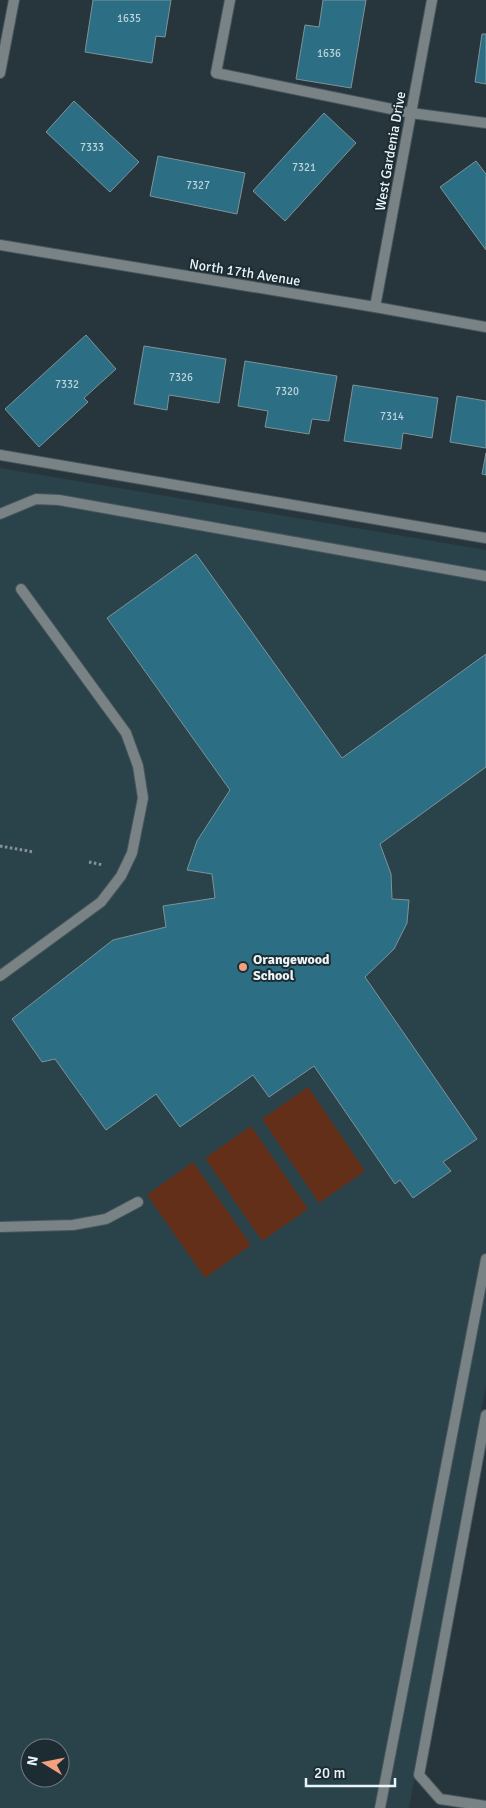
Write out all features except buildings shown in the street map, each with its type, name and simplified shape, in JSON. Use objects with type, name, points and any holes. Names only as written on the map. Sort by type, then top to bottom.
[{"type":"street","points":[[0,73],[5,24],[14,0]]},
{"type":"street","points":[[230,0],[216,73],[411,113],[486,123]]},
{"type":"street","name":"West Gardenia Drive","points":[[375,307],[432,0]]},
{"type":"street","name":"North 17th Avenue","points":[[0,246],[486,327]]},
{"type":"street","points":[[0,455],[486,538]]},
{"type":"street","points":[[0,514],[36,500],[59,500],[486,576]]},
{"type":"street","points":[[0,976],[101,902],[121,876],[132,853],[143,798],[138,766],[126,733],[21,589]]},
{"type":"street","points":[[0,1227],[74,1225],[106,1219],[138,1202]]},
{"type":"street","points":[[380,1808],[486,1259]]},
{"type":"street","points":[[486,1415],[419,1775],[440,1799],[486,1806]]},
{"type":"path","points":[[0,846],[34,852]]},
{"type":"path","points":[[89,862],[106,866]]},
{"type":"shaded area","name":"Orangewood School","points":[[0,468],[486,550],[486,1385],[409,1808],[0,1808]]},
{"type":"shaded area","points":[[308,1087],[365,1171],[319,1203],[262,1119]]},
{"type":"shaded area","points":[[251,1126],[308,1209],[262,1241],[205,1158]]},
{"type":"shaded area","points":[[193,1162],[251,1245],[205,1278],[147,1195]]},
{"type":"place","name":"Orangewood School","points":[[243,967]]}]
